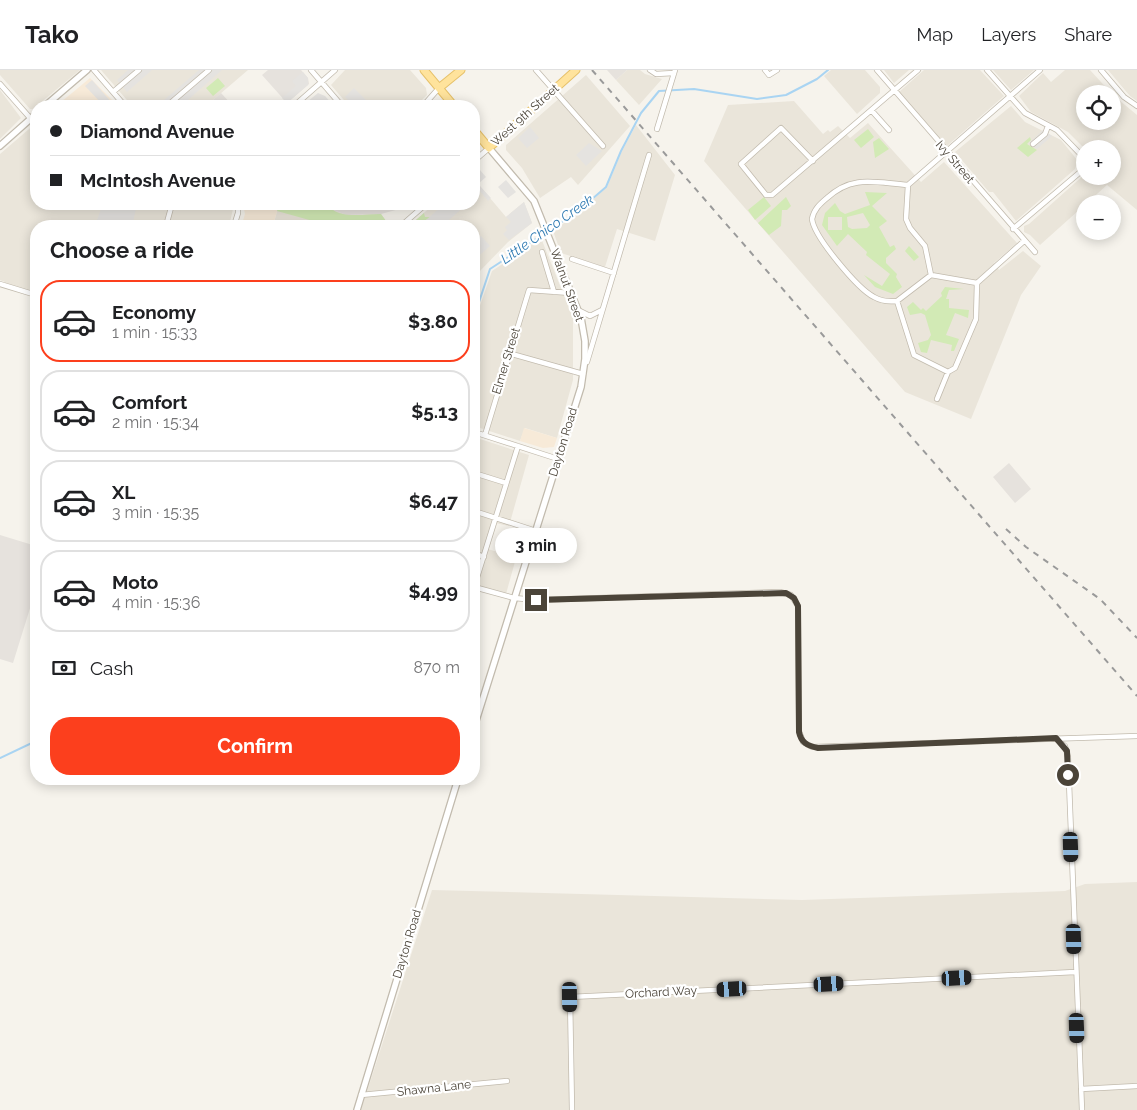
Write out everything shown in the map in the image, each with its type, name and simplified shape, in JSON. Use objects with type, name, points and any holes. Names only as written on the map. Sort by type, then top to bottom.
[{"type":"main road","points":[[424,70],[449,100]]},
{"type":"main road","points":[[439,88],[461,70]]},
{"type":"main road","name":"West 9th Street","points":[[489,148],[576,70]]},
{"type":"main road","name":"Walnut Street","points":[[480,137],[489,148]]},
{"type":"street","points":[[52,100],[87,70]]},
{"type":"street","points":[[94,70],[120,100]]},
{"type":"street","points":[[113,92],[139,70]]},
{"type":"street","points":[[174,100],[209,70]]},
{"type":"street","points":[[311,70],[337,100]]},
{"type":"street","points":[[301,100],[335,70]]},
{"type":"street","points":[[536,70],[602,146]]},
{"type":"street","points":[[650,70],[656,74],[674,71],[657,129]]},
{"type":"street","points":[[764,70],[769,75],[777,70]]},
{"type":"street","name":"Ivy Street","points":[[877,70],[894,92],[1035,252]]},
{"type":"street","points":[[813,161],[781,128],[741,164],[766,196],[772,196],[872,111],[918,70]]},
{"type":"street","points":[[987,70],[1030,118],[1048,126],[1066,138],[1076,149]]},
{"type":"street","points":[[931,275],[925,246],[910,228],[906,219],[908,185],[1040,70]]},
{"type":"street","points":[[1101,70],[1124,96],[1137,106]]},
{"type":"street","points":[[0,84],[30,118]]},
{"type":"street","points":[[428,100],[439,88]]},
{"type":"street","points":[[872,111],[889,130]]},
{"type":"street","points":[[0,146],[30,120]]},
{"type":"street","points":[[1033,144],[1046,134],[1048,126]]},
{"type":"street","name":"West 9th Street","points":[[480,156],[489,148]]},
{"type":"street","name":"Walnut Street","points":[[489,148],[526,189],[542,219],[577,309],[585,341],[583,376]]},
{"type":"street","name":"Dayton Road","points":[[480,708],[536,531],[649,155]]},
{"type":"street","points":[[1013,229],[1076,176]]},
{"type":"street","points":[[908,185],[858,182],[845,184],[817,206],[812,219],[819,238],[863,288],[877,298],[897,302],[931,275],[977,283]]},
{"type":"street","points":[[408,220],[419,210]]},
{"type":"street","points":[[937,399],[948,372],[957,364],[972,332],[976,313],[977,283],[1024,241]]},
{"type":"street","points":[[542,252],[554,292],[571,293]]},
{"type":"street","points":[[572,259],[614,273]]},
{"type":"street","points":[[0,284],[30,293]]},
{"type":"street","name":"Elmer Street","points":[[485,435],[508,353],[530,288],[554,292]]},
{"type":"street","points":[[897,302],[914,356],[948,372]]},
{"type":"street","points":[[577,309],[590,316],[603,309]]},
{"type":"street","points":[[508,353],[583,376]]},
{"type":"street","points":[[480,434],[558,459]]},
{"type":"street","points":[[480,569],[518,446]]},
{"type":"street","points":[[480,475],[506,483]]},
{"type":"street","points":[[480,513],[536,531]]},
{"type":"street","points":[[480,555],[484,557]]},
{"type":"street","points":[[480,589],[514,598],[536,600],[786,593],[794,598],[798,606],[800,737],[807,744],[818,748],[1137,736]]},
{"type":"street","points":[[1056,738],[1065,746],[1068,757],[1075,972],[1082,1110]]},
{"type":"street","name":"Dayton Road","points":[[357,1110],[456,785]]},
{"type":"street","name":"Orchard Way","points":[[572,1110],[570,997],[1075,972]]},
{"type":"street","name":"Shawna Lane","points":[[361,1096],[507,1081]]},
{"type":"street","points":[[1081,1089],[1137,1086]]},
{"type":"shaded area","points":[[0,70],[80,70],[44,100],[30,100],[30,109],[0,75]]},
{"type":"shaded area","points":[[101,70],[248,70],[213,100],[127,100]]},
{"type":"shaded area","points":[[128,70],[152,70],[127,92],[117,80]]},
{"type":"shaded area","points":[[199,70],[222,70],[188,100],[164,100]]},
{"type":"shaded area","points":[[268,70],[301,70],[308,78],[309,84],[290,100],[284,100],[262,75]]},
{"type":"shaded area","points":[[345,70],[410,70],[426,88],[427,95],[422,100],[344,100],[331,85]]},
{"type":"shaded area","points":[[607,70],[627,70],[616,80]]},
{"type":"shaded area","points":[[627,70],[640,70],[645,74],[662,79],[639,105],[616,80]]},
{"type":"shaded area","points":[[831,70],[865,70],[880,87],[880,93],[857,114],[824,76]]},
{"type":"shaded area","points":[[884,70],[909,70],[894,83]]},
{"type":"shaded area","points":[[924,70],[980,70],[1004,96],[947,146],[899,92]]},
{"type":"shaded area","points":[[993,70],[1034,70],[1011,90]]},
{"type":"shaded area","points":[[1065,70],[1090,70],[1104,85],[1076,85],[1076,130],[1121,130],[1121,102],[1137,115],[1137,210],[1107,185],[1121,185],[1121,140],[1076,140],[1068,132],[1031,112],[1019,96],[1043,73],[1051,82]]},
{"type":"shaded area","points":[[1108,70],[1137,70],[1137,101],[1130,96]]},
{"type":"shaded area","points":[[303,72],[308,78],[308,85],[290,100],[284,100],[282,98],[296,86],[292,81]]},
{"type":"shaded area","points":[[586,75],[630,126],[578,185],[571,177],[540,198],[522,168],[506,150],[506,145]]},
{"type":"shaded area","points":[[90,78],[112,100],[63,100]]},
{"type":"shaded area","points":[[92,80],[110,100],[98,100],[85,86]]},
{"type":"shaded area","points":[[354,88],[366,100],[348,100],[345,97]]},
{"type":"shaded area","points":[[0,90],[21,118],[0,139]]},
{"type":"shaded area","points":[[221,93],[227,100],[213,100]]},
{"type":"shaded area","points":[[318,93],[329,100],[309,100]]},
{"type":"shaded area","points":[[794,101],[823,134],[828,130],[830,132],[838,126],[850,138],[868,123],[921,182],[944,162],[1017,243],[994,263],[999,270],[1023,251],[1041,266],[1021,295],[971,419],[905,392],[704,161],[728,105]]},
{"type":"shaded area","points":[[1011,106],[1025,122],[1061,140],[1076,159],[1076,166],[1016,221],[993,192],[989,192],[955,152]]},
{"type":"shaded area","points":[[636,125],[675,175],[655,241],[617,229],[605,267],[561,253],[553,231],[578,213],[607,187],[622,151]]},
{"type":"shaded area","points":[[530,127],[539,138],[527,148],[518,138]]},
{"type":"shaded area","points":[[30,128],[30,210],[233,210],[230,220],[30,220],[30,293],[5,285],[5,282],[0,280],[0,154]]},
{"type":"shaded area","points":[[1043,130],[1052,136],[1037,149],[1029,143]]},
{"type":"shaded area","points":[[589,143],[602,151],[586,166],[576,155]]},
{"type":"shaded area","points":[[480,170],[486,177],[480,182]]},
{"type":"shaded area","points":[[506,180],[516,192],[508,198],[498,187]]},
{"type":"shaded area","points":[[1076,182],[1076,185],[1107,185],[1096,195],[1076,195],[1076,213],[1040,245],[1024,232],[1024,226],[1029,224]]},
{"type":"shaded area","points":[[480,186],[506,217],[524,202],[532,223],[508,242],[480,271],[480,220],[416,220],[427,210],[480,210]]},
{"type":"shaded area","points":[[480,186],[491,198],[488,201],[480,191]]},
{"type":"shaded area","points":[[524,202],[532,223],[509,240],[503,234],[507,230],[505,227],[511,222],[506,217]]},
{"type":"shaded area","points":[[101,210],[136,210],[133,220],[97,220]]},
{"type":"shaded area","points":[[244,210],[277,210],[275,220],[243,220]]},
{"type":"shaded area","points":[[277,210],[334,210],[346,215],[381,214],[385,220],[275,220]]},
{"type":"shaded area","points":[[334,210],[396,210],[381,214],[346,215]]},
{"type":"shaded area","points":[[437,210],[460,210],[449,220],[426,220]]},
{"type":"shaded area","points":[[480,237],[490,246],[480,255]]},
{"type":"shaded area","points":[[541,238],[573,318],[573,380],[557,438],[525,428],[520,441],[480,428],[480,306],[492,271]]},
{"type":"shaded area","points":[[524,428],[557,438],[554,447],[543,448],[520,441]]},
{"type":"shaded area","points":[[480,439],[529,455],[509,526],[495,523],[488,549],[516,558],[506,594],[480,586]]},
{"type":"shaded area","points":[[1009,463],[1031,489],[1015,503],[993,477]]},
{"type":"shaded area","points":[[0,535],[30,544],[30,608],[13,663],[0,659]]},
{"type":"shaded area","points":[[1137,882],[1137,1110],[361,1110],[432,890],[802,900],[1065,891],[1085,884]]},
{"type":"green space","points":[[218,78],[225,86],[213,96],[206,88]]},
{"type":"green space","points":[[868,129],[874,137],[861,148],[854,140]]},
{"type":"green space","points":[[1030,137],[1031,140],[1027,144],[1037,150],[1028,157],[1017,148]]},
{"type":"green space","points":[[879,138],[889,149],[875,158],[873,142]]},
{"type":"green space","points":[[865,192],[887,193],[872,206],[887,221],[879,227],[890,247],[894,245],[896,249],[886,258],[886,263],[897,274],[896,277],[902,287],[893,294],[875,287],[864,275],[882,286],[890,274],[866,255],[867,252],[848,234],[837,246],[822,225],[825,213],[835,203],[840,211],[845,214],[870,205]],"holes":[[[863,213],[870,225],[867,228],[852,229],[848,227],[847,217]],[[828,217],[842,217],[842,230],[828,230]]]},
{"type":"green space","points":[[764,197],[771,206],[755,220],[748,210]]},
{"type":"green space","points":[[786,197],[791,206],[787,210],[782,210],[781,226],[769,235],[758,223]]},
{"type":"green space","points":[[333,210],[351,215],[381,214],[385,220],[309,220],[277,211]]},
{"type":"green space","points":[[424,213],[425,217],[430,217],[426,220],[416,220]]},
{"type":"green space","points":[[909,246],[919,257],[914,261],[905,251]]},
{"type":"green space","points":[[945,287],[964,289],[949,290],[946,299],[949,299],[949,308],[969,310],[968,318],[955,313],[946,335],[959,339],[954,351],[951,351],[952,345],[931,340],[927,353],[921,352],[918,343],[928,340],[931,335],[925,315],[921,313],[910,315],[907,307],[913,302],[921,310],[923,308],[926,311],[942,296],[941,293]]},
{"type":"waterway","name":"Little Chico Creek","points":[[480,299],[490,269],[577,212],[606,187],[621,151],[641,113],[659,91],[694,89],[757,99],[786,95],[817,79],[828,70]]},
{"type":"waterway","name":"Little Chico Creek","points":[[0,758],[30,744]]},
{"type":"railway","points":[[592,70],[1137,696]]},
{"type":"railway","points":[[1006,529],[1026,547],[1100,599],[1137,638]]},
{"type":"route","points":[[536,600],[786,593],[794,598],[798,606],[799,732],[803,742],[818,748],[1056,738],[1065,746],[1067,751],[1068,775]]}]
